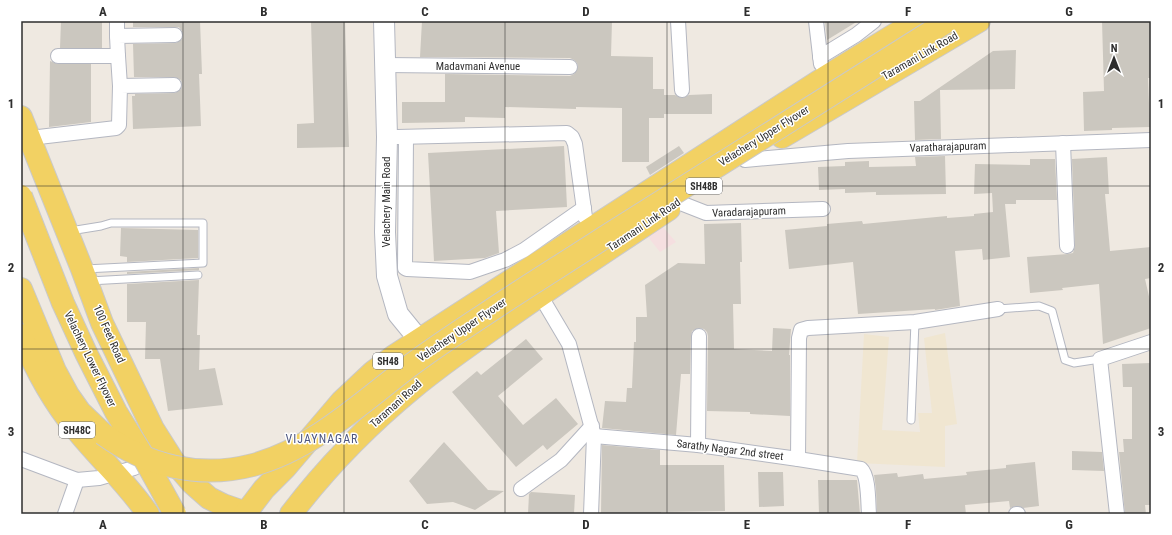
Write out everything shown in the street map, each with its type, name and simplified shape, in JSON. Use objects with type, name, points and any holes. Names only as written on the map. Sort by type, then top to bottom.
[{"type":"main road","name":"Velachery Main Road","points":[[384,21],[385,65],[396,137],[385,232],[387,276],[398,314],[440,366]]},
{"type":"main road","name":"SH48B","points":[[419,339],[824,78],[917,21]]},
{"type":"main road","name":"Velachery Upper Flyover","points":[[21,289],[55,371],[68,395],[80,412],[103,434],[120,446],[134,453],[153,461],[171,466],[192,470],[212,470],[254,464],[281,455],[316,436],[411,365],[488,312],[727,159],[948,21]]},
{"type":"main road","name":"Taramani Link Road","points":[[440,366],[540,295],[678,202],[831,108],[979,21]]},
{"type":"main road","name":"100 Feet Road","points":[[21,117],[85,275],[102,323],[153,429],[174,462],[192,483],[206,495],[223,505],[246,513]]},
{"type":"main road","name":"Velachery Lower Flyover","points":[[21,196],[63,303],[86,353],[116,412],[140,451],[174,514]]},
{"type":"main road","name":"SH48C","points":[[21,335],[32,360],[62,411],[148,514]]},
{"type":"main road","name":"SH48","points":[[246,513],[264,489],[285,468],[342,401],[358,385],[394,356],[419,339]]},
{"type":"main road","name":"Taramani Road","points":[[291,514],[308,492],[342,455],[412,389],[440,366]]},
{"type":"street","points":[[30,138],[116,128],[119,125],[120,86],[117,21]]},
{"type":"street","points":[[678,21],[682,90]]},
{"type":"street","points":[[816,21],[824,78]]},
{"type":"street","points":[[820,57],[856,35],[874,21]]},
{"type":"street","points":[[117,36],[175,35]]},
{"type":"street","points":[[58,56],[118,56]]},
{"type":"street","name":"Madavmani Avenue","points":[[385,65],[570,66]]},
{"type":"street","points":[[120,86],[174,85]]},
{"type":"street","points":[[584,208],[524,250],[505,260],[470,272],[404,268],[396,137],[567,133],[572,137],[576,144],[588,231]]},
{"type":"street","name":"Varatharajapuram","points":[[745,160],[848,151],[1151,140]]},
{"type":"street","points":[[1062,144],[1067,246]]},
{"type":"street","name":"Varadarajapuram","points":[[678,202],[706,213],[823,209]]},
{"type":"street","points":[[540,295],[569,344],[593,431],[591,514]]},
{"type":"street","points":[[798,459],[799,338],[801,330],[808,328],[914,322],[998,309]]},
{"type":"street","points":[[698,445],[700,336]]},
{"type":"street","points":[[1118,514],[1100,359],[1151,342]]},
{"type":"street","points":[[521,489],[561,460],[593,431]]},
{"type":"street","name":"Sarathy Nagar 2nd street","points":[[593,431],[861,469],[864,472],[866,479],[869,514]]},
{"type":"street","points":[[21,459],[76,480],[99,478],[134,468],[167,450]]},
{"type":"street","points":[[65,514],[76,480]]},
{"type":"lane","points":[[68,232],[111,223],[202,223],[203,263],[85,275]]},
{"type":"lane","points":[[85,275],[100,281],[198,274]]},
{"type":"lane","points":[[998,309],[1038,306],[1052,311],[1064,360],[1074,363],[1100,359]]},
{"type":"lane","points":[[911,420],[914,322]]},
{"type":"shaded area","points":[[662,226],[676,242],[660,252],[648,237]]},
{"type":"shaded area","points":[[945,333],[957,424],[945,426],[945,467],[857,463],[864,334],[889,337],[882,430],[920,432],[918,413],[932,413],[924,338]]},
{"type":"building","points":[[61,21],[102,21],[102,48],[60,48]]},
{"type":"building","points":[[133,21],[200,21],[202,74],[199,74],[201,126],[133,129],[132,96],[135,96],[135,94],[175,93],[181,89],[182,85],[181,80],[174,77],[134,77],[133,44],[176,43],[182,39],[183,35],[179,27],[133,27]]},
{"type":"building","points":[[311,21],[345,21],[349,147],[297,148],[297,124],[314,123]]},
{"type":"building","points":[[422,21],[612,21],[611,56],[653,57],[653,89],[664,89],[664,95],[675,95],[682,98],[689,95],[712,94],[712,114],[664,114],[664,118],[649,118],[649,162],[622,162],[622,108],[576,107],[576,109],[505,107],[505,118],[465,117],[465,122],[402,123],[402,102],[445,102],[445,74],[570,76],[574,74],[578,67],[577,63],[570,58],[420,57]]},
{"type":"building","points":[[825,21],[858,21],[827,40]]},
{"type":"building","points":[[1102,21],[1151,21],[1151,78],[1148,78],[1150,127],[1112,128],[1112,130],[1084,131],[1083,92],[1104,91]]},
{"type":"building","points":[[1016,50],[1015,89],[940,90],[941,139],[915,140],[914,101],[920,101],[993,51]]},
{"type":"building","points":[[50,61],[58,64],[91,64],[91,122],[49,127]]},
{"type":"building","points":[[564,146],[567,207],[496,211],[499,253],[485,258],[434,261],[428,153]]},
{"type":"building","points":[[679,146],[684,153],[650,175],[646,167]]},
{"type":"building","points":[[945,156],[946,194],[876,195],[876,192],[845,193],[845,189],[819,190],[818,167],[845,166],[845,162],[869,161],[869,167],[916,166],[915,157]]},
{"type":"building","points":[[1107,157],[1109,194],[1105,194],[1110,251],[1151,247],[1151,278],[1145,279],[1151,305],[1151,328],[1103,344],[1099,284],[1062,288],[1063,290],[1030,293],[1027,257],[1073,253],[1075,246],[1072,159]]},
{"type":"building","points":[[1030,159],[1055,159],[1057,200],[1016,200],[1016,204],[1005,204],[1010,257],[983,260],[982,249],[955,251],[960,306],[935,310],[858,314],[853,262],[789,269],[785,230],[827,226],[827,224],[862,221],[863,224],[947,216],[947,218],[974,216],[974,214],[993,212],[992,193],[974,194],[975,164],[1030,165]]},
{"type":"building","points":[[741,223],[741,304],[733,304],[734,349],[772,351],[773,328],[791,329],[789,355],[790,416],[750,414],[750,412],[707,411],[708,336],[704,329],[699,328],[692,331],[691,336],[690,374],[681,374],[676,435],[602,428],[605,401],[626,402],[627,388],[632,388],[634,342],[636,342],[636,317],[647,317],[645,285],[678,263],[705,264],[704,224]]},
{"type":"building","points":[[121,228],[198,230],[198,258],[127,262],[127,257],[120,256]]},
{"type":"building","points":[[199,268],[199,270],[127,274],[127,272]]},
{"type":"building","points":[[199,280],[197,335],[200,335],[199,370],[215,368],[223,405],[168,411],[160,359],[145,359],[146,322],[127,322],[127,284]]},
{"type":"building","points":[[526,339],[543,359],[498,396],[523,425],[556,398],[578,424],[547,450],[543,445],[516,467],[452,392],[477,371],[481,375]]},
{"type":"building","points":[[1151,363],[1151,505],[1145,505],[1146,514],[1125,514],[1119,452],[1124,452],[1123,439],[1132,439],[1132,387],[1123,387],[1122,364]]},
{"type":"building","points":[[444,442],[488,490],[504,491],[475,510],[453,502],[427,504],[409,481]]},
{"type":"building","points":[[602,445],[660,450],[660,465],[724,465],[725,511],[661,512],[661,514],[601,514]]},
{"type":"building","points":[[1072,451],[1102,452],[1104,471],[1072,470]]},
{"type":"building","points":[[1035,462],[1039,506],[1023,508],[1016,506],[1010,508],[1009,501],[965,505],[966,514],[877,514],[874,475],[897,473],[898,477],[923,474],[924,479],[967,475],[966,472],[1006,468],[1006,465]]},
{"type":"building","points":[[758,472],[783,472],[784,506],[759,507]]},
{"type":"building","points":[[818,480],[857,480],[860,514],[819,514]]},
{"type":"building","points":[[531,492],[575,495],[574,514],[528,514],[529,494]]},
{"type":"district","name":"VIJAYNAGAR","points":[[322,439]]}]
